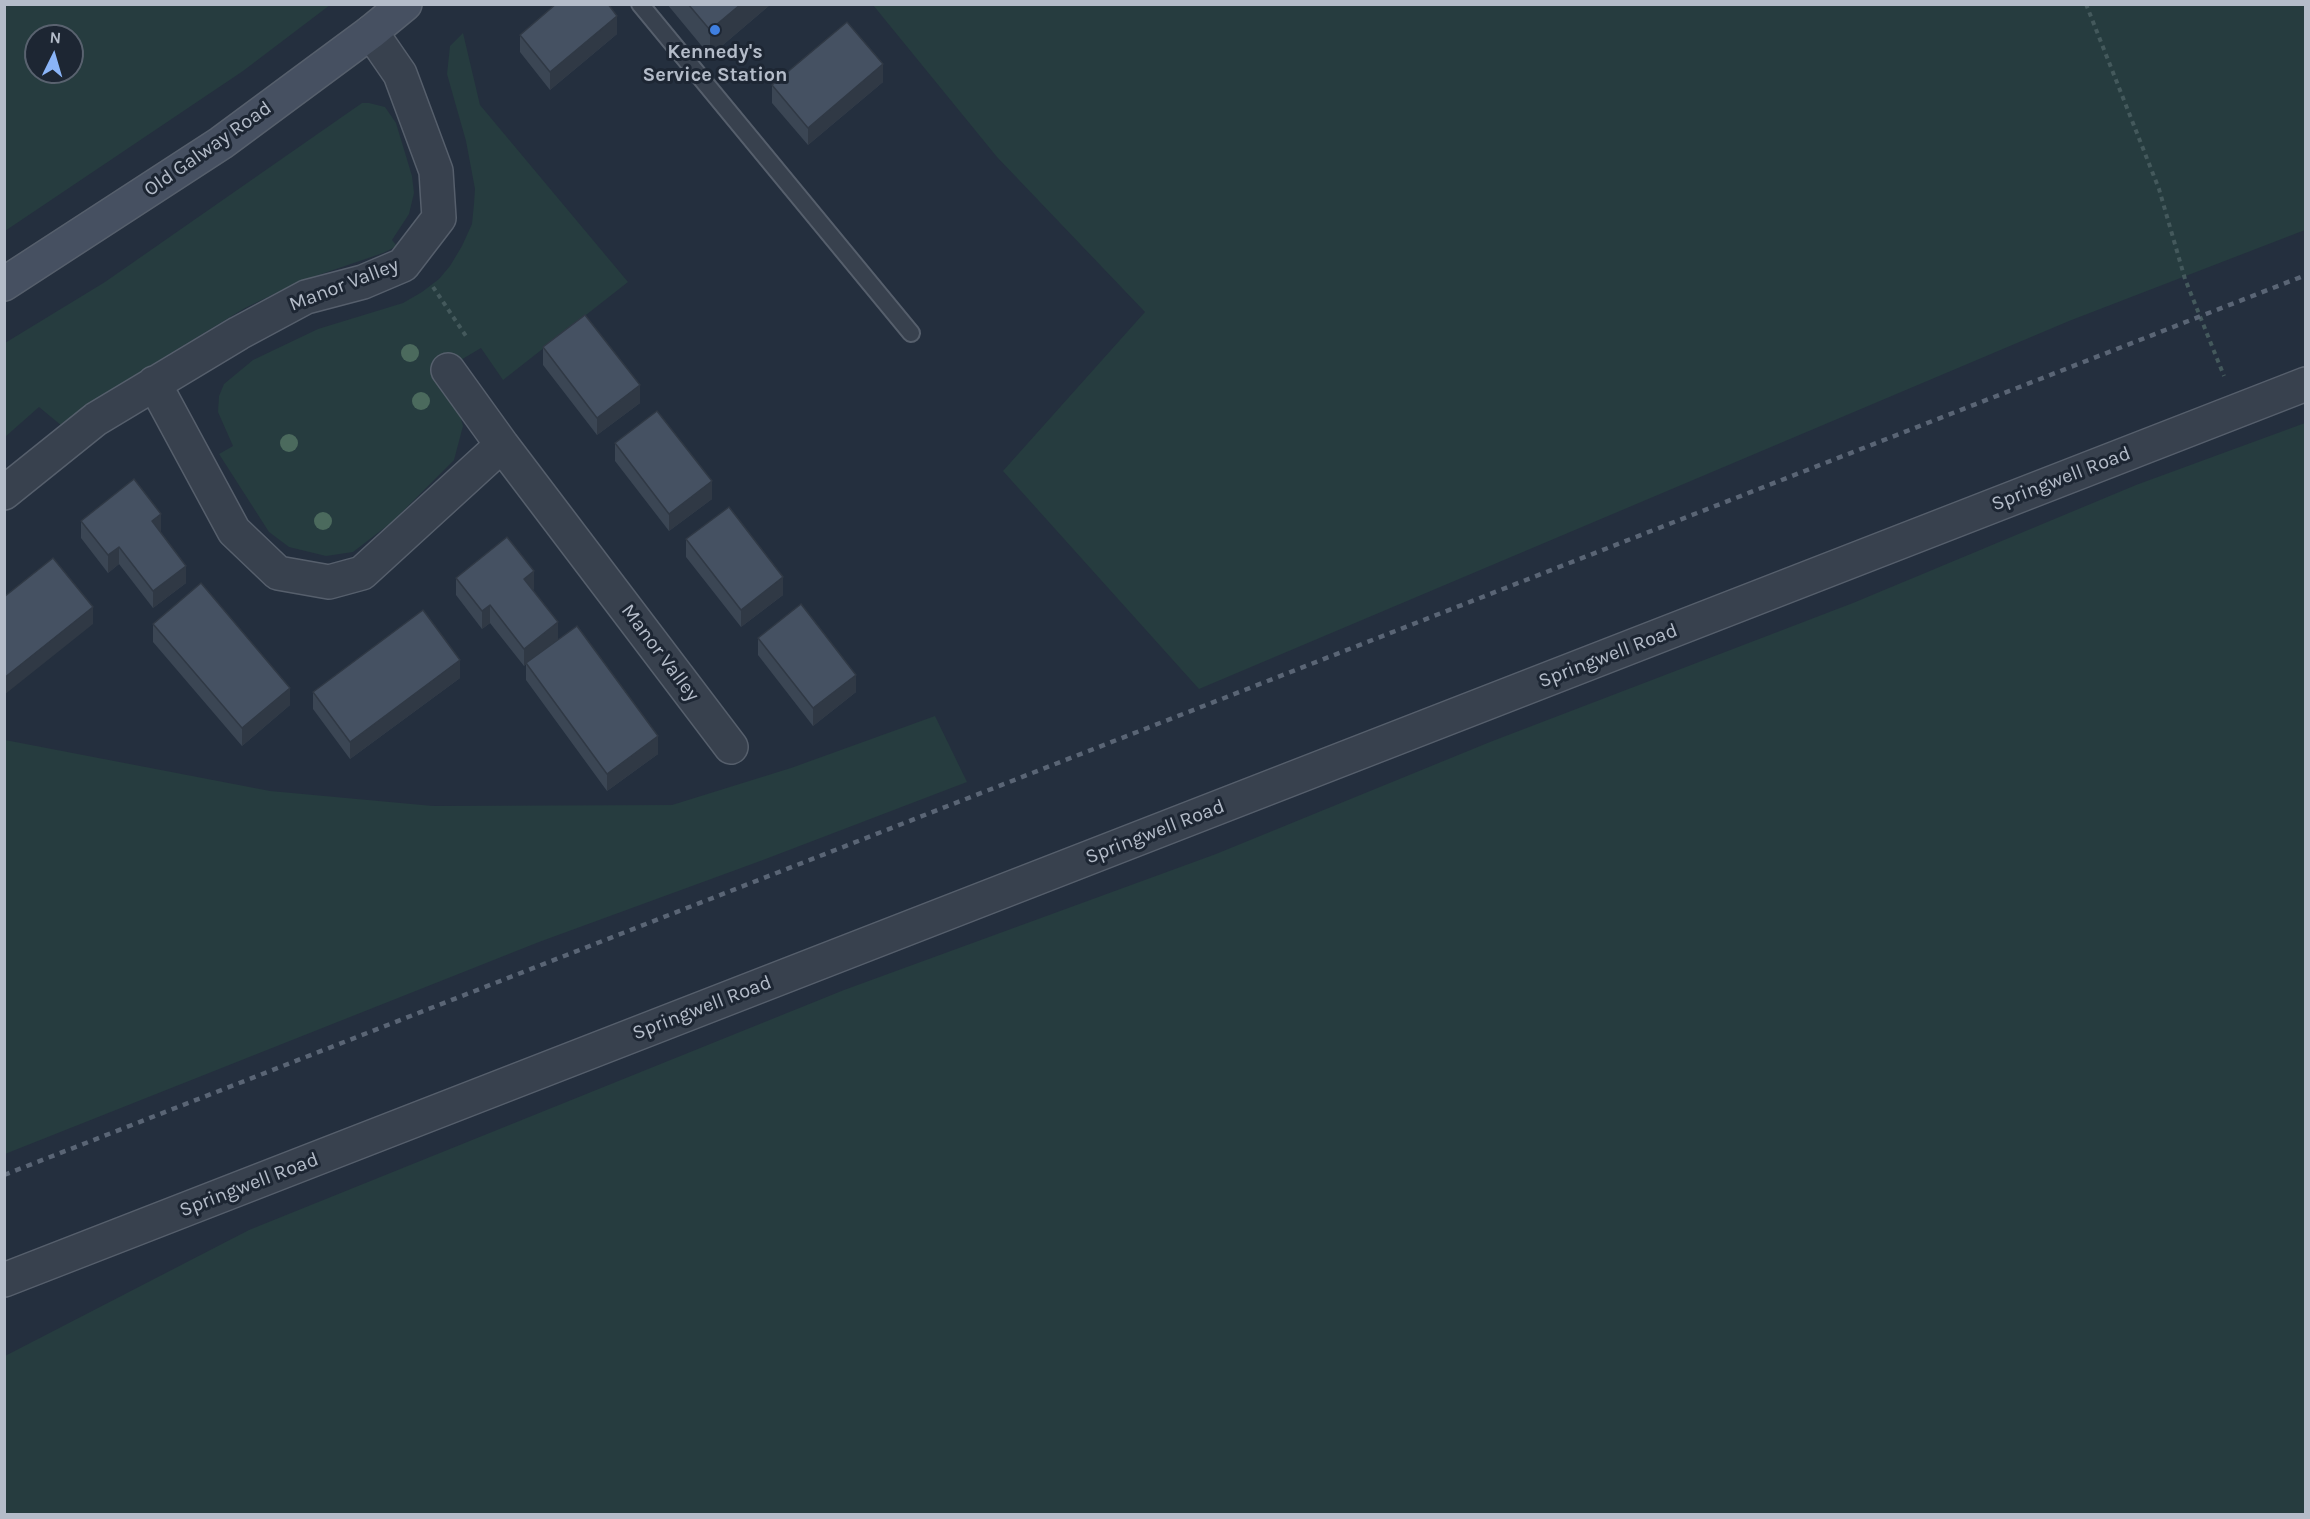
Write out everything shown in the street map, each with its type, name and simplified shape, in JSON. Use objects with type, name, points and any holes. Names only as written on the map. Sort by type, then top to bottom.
[{"type":"main road","name":"Old Galway Road","points":[[4,284],[221,143],[371,32],[405,4]]},
{"type":"street","name":"Manor Valley","points":[[4,493],[96,419],[154,383],[306,297],[363,282],[403,265],[439,218],[436,171],[400,74],[371,32]]},
{"type":"street","name":"Manor Valley","points":[[448,370],[502,445],[731,747]]},
{"type":"street","points":[[154,383],[234,531],[278,573],[329,582],[362,573],[502,445]]},
{"type":"street","name":"Springwell Road","points":[[4,1280],[2306,384]]},
{"type":"lane","points":[[640,4],[911,333]]},
{"type":"path","points":[[2086,4],[2159,189],[2185,279],[2199,317],[2239,410]]},
{"type":"path","points":[[435,291],[470,342]]},
{"type":"green space","points":[[5,4],[330,4],[243,71],[5,231]]},
{"type":"green space","points":[[873,5],[2305,5],[2305,230],[2069,321],[1199,689],[1003,471],[1145,312],[997,157]]},
{"type":"green space","points":[[463,33],[480,105],[628,282],[503,380],[481,348],[437,374],[460,415],[463,426],[454,460],[392,522],[353,552],[326,556],[289,547],[269,532],[219,454],[233,446],[218,412],[219,396],[224,384],[253,360],[318,329],[403,303],[439,279],[450,266],[472,224],[475,189],[466,141],[447,74],[450,46]]},
{"type":"green space","points":[[362,103],[385,107],[396,123],[412,176],[414,193],[409,214],[392,240],[397,246],[301,281],[245,308],[125,381],[62,426],[39,407],[5,437],[5,343],[105,282]]},
{"type":"green space","points":[[2305,423],[2305,1514],[5,1514],[5,1356],[249,1230],[844,990],[1216,854],[1490,742],[1853,603],[2136,485]]},
{"type":"green space","points":[[935,716],[967,782],[539,942],[5,1154],[5,740],[270,791],[433,806],[672,805],[791,768]]},
{"type":"building","points":[[556,4],[608,4],[617,16],[550,72],[520,35]]},
{"type":"building","points":[[688,4],[741,4],[710,30]]},
{"type":"building","points":[[847,22],[883,64],[808,128],[772,85]]},
{"type":"building","points":[[585,315],[640,385],[597,418],[543,347]]},
{"type":"building","points":[[657,411],[712,481],[669,514],[615,443]]},
{"type":"building","points":[[134,479],[161,514],[152,521],[186,566],[153,591],[119,547],[108,555],[81,521]]},
{"type":"building","points":[[729,507],[783,577],[741,610],[686,539]]},
{"type":"building","points":[[507,537],[534,571],[524,579],[558,622],[524,649],[490,605],[482,611],[456,578]]},
{"type":"building","points":[[53,558],[93,607],[4,678],[4,597]]},
{"type":"building","points":[[201,583],[290,688],[242,728],[153,624]]},
{"type":"building","points":[[801,604],[856,675],[813,708],[758,638]]},
{"type":"building","points":[[423,610],[460,660],[350,742],[313,692]]},
{"type":"building","points":[[577,626],[658,736],[607,774],[526,663]]},
{"type":"railway","points":[[4,1175],[2306,275]]},
{"type":"place","name":"Kennedy's Service Station","points":[[715,30]]}]
